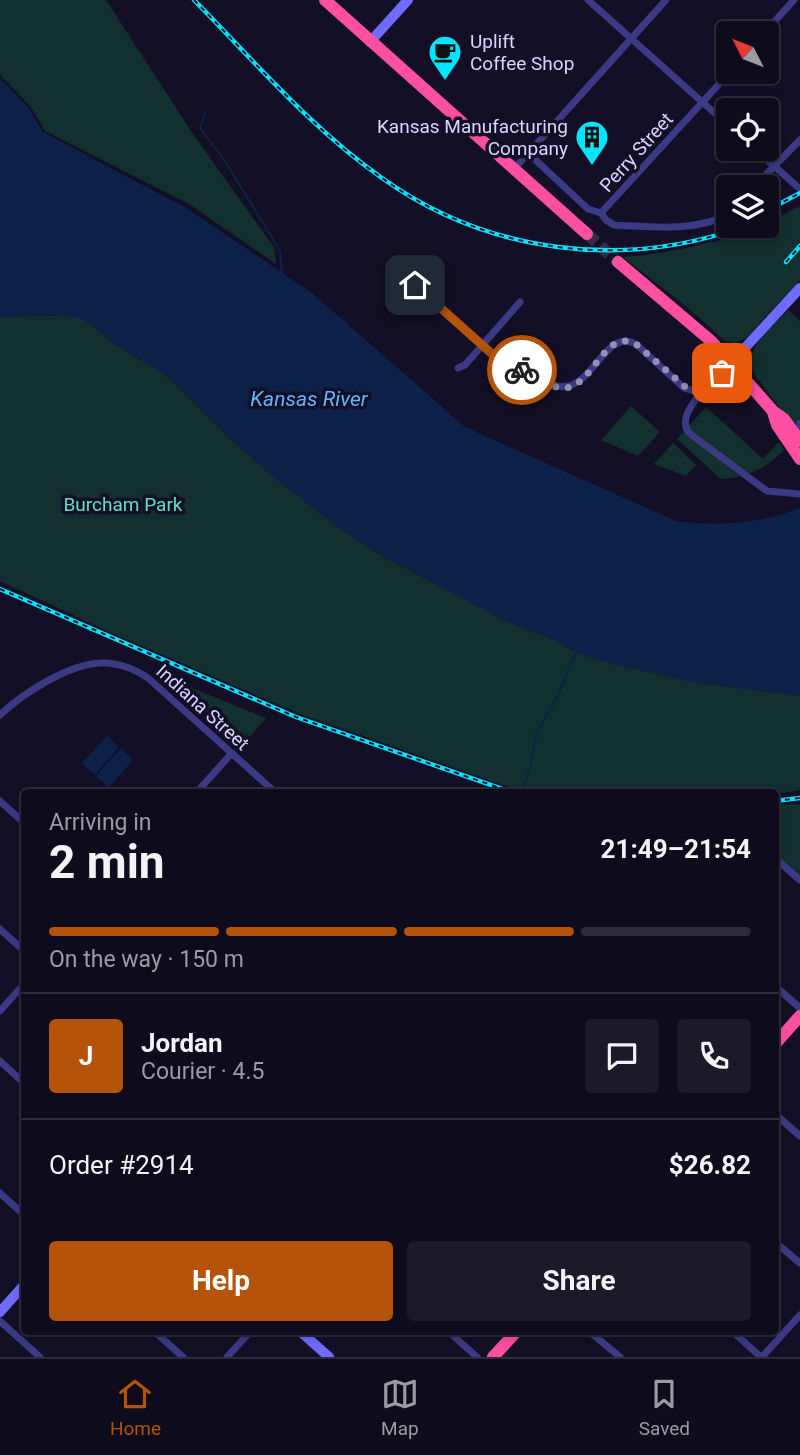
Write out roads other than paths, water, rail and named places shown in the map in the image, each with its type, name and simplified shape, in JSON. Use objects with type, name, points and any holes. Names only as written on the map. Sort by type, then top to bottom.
[{"type":"highway","points":[[325,0],[587,234]]},
{"type":"highway","points":[[618,262],[698,328],[732,362],[773,411],[784,419],[800,441]]},
{"type":"highway","points":[[773,411],[778,425],[800,458]]},
{"type":"highway","points":[[779,1040],[800,1016]]},
{"type":"highway","points":[[493,1357],[513,1335]]},
{"type":"street","points":[[370,42],[408,0]]},
{"type":"street","points":[[588,0],[716,114]]},
{"type":"street","points":[[514,169],[666,0]]},
{"type":"street","points":[[775,21],[794,0]]},
{"type":"street","name":"Perry Street","points":[[528,153],[588,209],[601,213],[719,84]]},
{"type":"street","points":[[765,175],[800,140]]},
{"type":"street","points":[[768,161],[800,189]]},
{"type":"street","points":[[601,213],[614,225],[671,227],[702,224],[716,219]]},
{"type":"street","points":[[415,285],[502,360],[557,386],[570,387],[579,381],[614,344],[625,340],[636,344],[684,388],[700,393]]},
{"type":"street","points":[[800,288],[707,390],[700,393],[684,419],[690,433],[767,491],[800,494]]},
{"type":"street","points":[[458,368],[465,365],[520,302]]},
{"type":"street","points":[[800,423],[800,434]]},
{"type":"street","name":"Indiana Street","points":[[0,715],[37,687],[78,668],[101,663],[126,667],[148,678],[271,789]]},
{"type":"street","points":[[200,789],[232,753]]},
{"type":"street","points":[[0,801],[21,820]]},
{"type":"street","points":[[779,862],[800,880]]},
{"type":"street","points":[[0,929],[21,948]]},
{"type":"street","points":[[0,1011],[21,987]]},
{"type":"street","points":[[779,990],[800,1008]]},
{"type":"street","points":[[0,1061],[21,1080]]},
{"type":"street","points":[[779,1118],[800,1136]]},
{"type":"street","points":[[0,1193],[21,1212]]},
{"type":"street","points":[[779,1245],[800,1263]]},
{"type":"street","points":[[0,1312],[21,1288]]},
{"type":"street","points":[[736,1335],[762,1357],[800,1315]]},
{"type":"street","points":[[0,1321],[40,1357]]},
{"type":"street","points":[[158,1335],[183,1357]]},
{"type":"street","points":[[227,1357],[247,1335]]},
{"type":"street","points":[[304,1335],[329,1357]]},
{"type":"street","points":[[452,1335],[477,1357]]},
{"type":"street","points":[[594,1335],[620,1357]]},
{"type":"water","name":"Kansas River","points":[[0,78],[28,107],[43,132],[186,208],[312,293],[465,427],[676,521],[739,522],[800,508],[800,696],[694,682],[617,665],[581,654],[506,621],[373,551],[339,528],[271,475],[222,431],[170,378],[115,344],[84,319],[65,315],[0,317]]},
{"type":"water","points":[[107,736],[119,747],[95,775],[82,763]]},
{"type":"water","points":[[121,748],[133,760],[109,787],[96,776]]},
{"type":"waterway","points":[[205,114],[200,128],[225,161],[280,251],[282,274]]},
{"type":"waterway","points":[[522,789],[530,768],[537,732],[558,696],[576,652]]},
{"type":"tunnel","points":[[587,234],[618,262]]},
{"type":"railway","points":[[194,0],[284,93],[356,159],[423,204],[466,224],[512,238],[558,247],[605,250],[652,248],[716,235]]},
{"type":"railway","points":[[779,204],[800,193]]},
{"type":"railway","points":[[786,262],[800,246]]},
{"type":"railway","points":[[0,589],[296,717],[503,789]]},
{"type":"railway","points":[[779,801],[800,798]]},
{"type":"place","name":"Uplift Coffee Shop","points":[[445,82]]},
{"type":"place","name":"Kansas Manufacturing Company","points":[[592,167]]},
{"type":"park label","name":"Burcham Park","points":[[123,504]]}]
